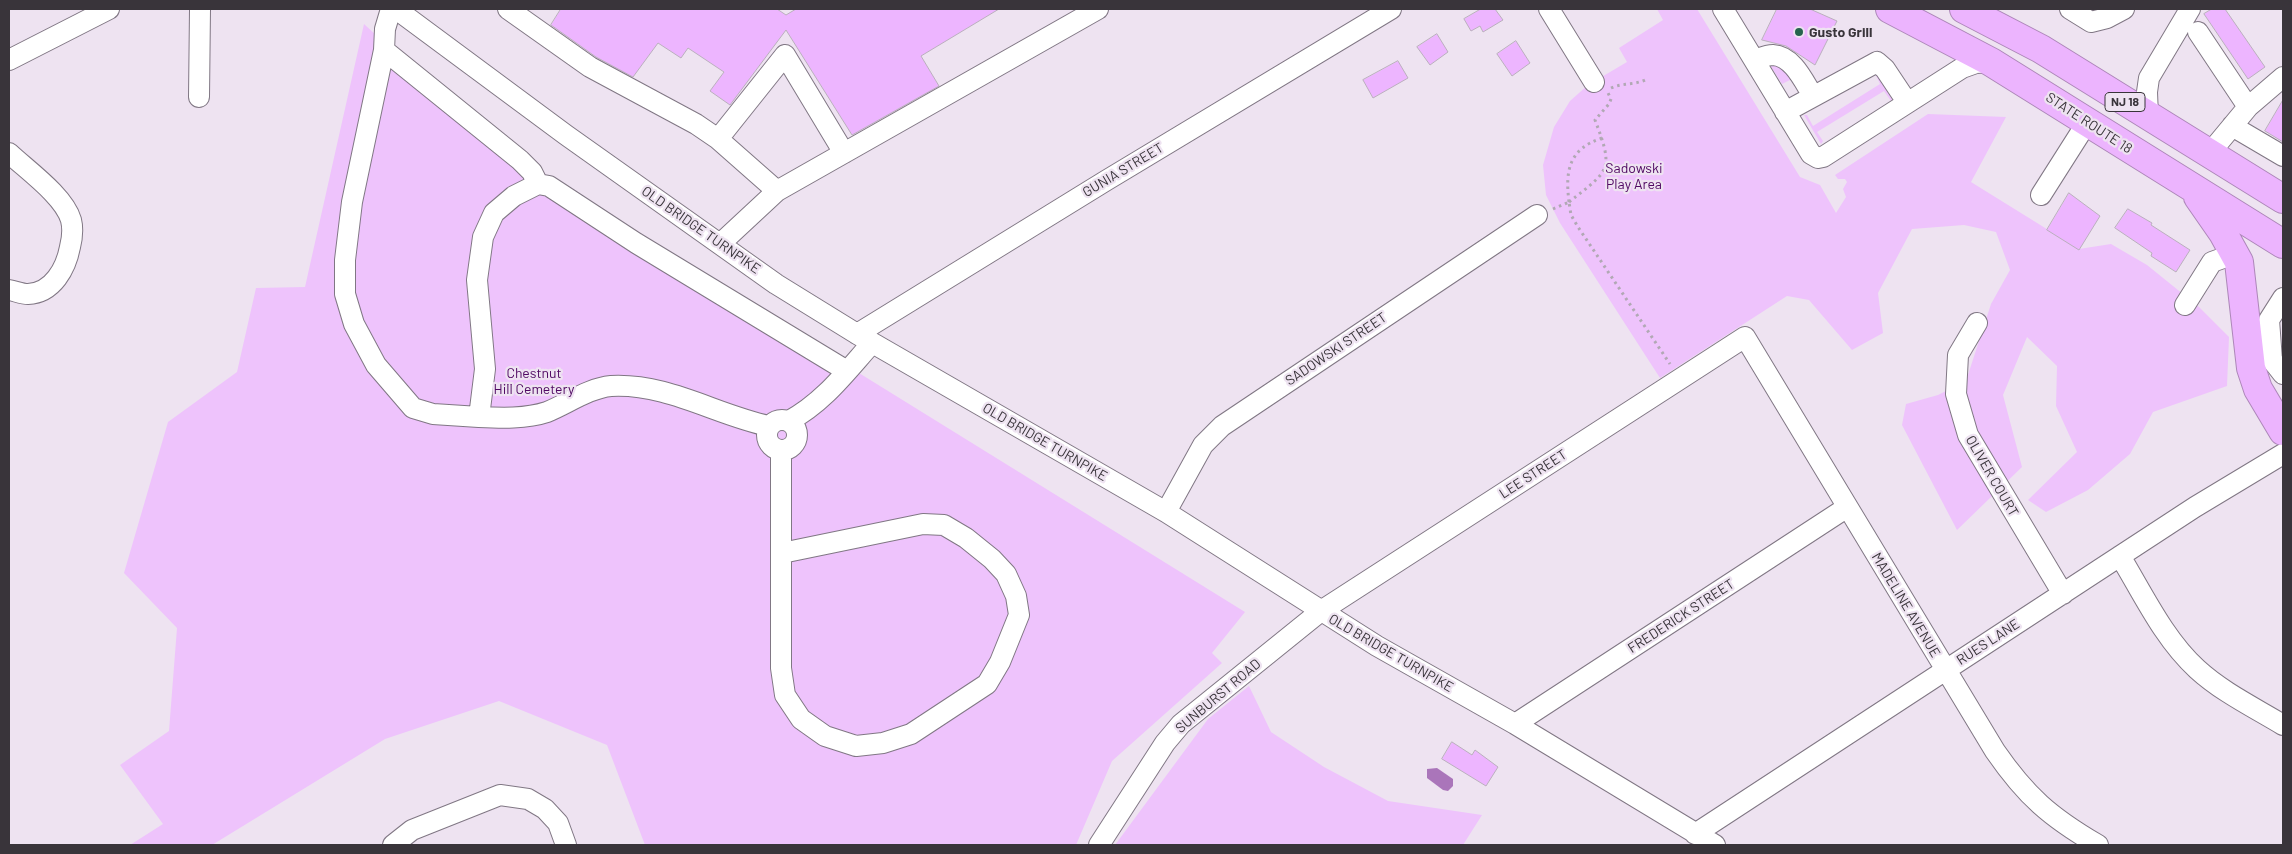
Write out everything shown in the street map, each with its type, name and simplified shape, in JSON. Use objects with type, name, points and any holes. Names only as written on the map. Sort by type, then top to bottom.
[{"type":"highway","name":"STATE ROUTE 18","points":[[1890,9],[1991,62],[2283,244]]},
{"type":"highway","name":"NJ 18","points":[[1976,12],[2283,199]]},
{"type":"highway","points":[[2142,157],[2198,197],[2223,233],[2239,262],[2251,368],[2258,389],[2283,431]]},
{"type":"street","points":[[9,60],[109,9]]},
{"type":"street","points":[[199,97],[200,9]]},
{"type":"street","points":[[391,9],[352,202],[345,260],[345,294],[354,324],[376,366],[413,408],[433,414],[478,418],[530,416],[546,412],[609,386],[635,387],[664,391],[752,423],[769,426],[778,420],[789,421],[798,432],[796,442],[790,449],[780,450],[768,442],[769,426]]},
{"type":"street","name":"OLD BRIDGE TURNPIKE","points":[[396,9],[566,135],[776,284],[865,338],[1166,512],[1377,646],[1516,724],[1715,845]]},
{"type":"street","points":[[508,9],[590,67],[696,124],[718,139],[777,191]]},
{"type":"street","points":[[720,244],[777,191],[1098,9]]},
{"type":"street","name":"GUNIA STREET","points":[[789,421],[818,402],[847,372],[865,338],[1107,180],[1391,9]]},
{"type":"street","points":[[1549,9],[1594,82]]},
{"type":"street","points":[[1723,9],[1811,154],[1818,158],[1823,157],[1962,68],[1976,63],[1991,62]]},
{"type":"street","points":[[2070,9],[2091,22],[2107,18],[2122,9]]},
{"type":"street","points":[[2148,116],[2147,92],[2149,78],[2190,9]]},
{"type":"street","points":[[2198,32],[2248,107]]},
{"type":"street","points":[[384,50],[520,160],[532,172],[538,184]]},
{"type":"street","points":[[718,139],[786,55],[844,153]]},
{"type":"street","points":[[1754,60],[1773,55],[1787,60],[1797,71],[1813,96]]},
{"type":"street","points":[[1785,112],[1876,62],[1885,70],[1907,102]]},
{"type":"street","points":[[2209,154],[2248,107],[2283,77]]},
{"type":"street","points":[[2041,195],[2088,121]]},
{"type":"street","points":[[2232,126],[2283,156]]},
{"type":"street","points":[[9,153],[62,204],[71,220],[72,237],[68,262],[61,275],[45,288],[28,294],[9,290]]},
{"type":"street","points":[[478,418],[485,368],[477,280],[483,237],[494,213],[514,196],[538,184],[549,186],[628,238],[847,372]]},
{"type":"street","name":"SADOWSKI STREET","points":[[1166,512],[1203,445],[1222,426],[1537,215]]},
{"type":"street","points":[[2185,305],[2212,262],[2234,254]]},
{"type":"street","points":[[2283,298],[2269,320],[2272,360],[2283,374]]},
{"type":"street","name":"OLIVER COURT","points":[[1977,322],[1958,355],[1956,394],[1968,435],[2063,594]]},
{"type":"street","name":"LEE STREET","points":[[1321,611],[1680,378],[1745,338]]},
{"type":"street","name":"MADELINE AVENUE","points":[[1745,338],[1846,508],[2014,779],[2037,804],[2062,824],[2098,845]]},
{"type":"street","points":[[780,450],[782,553],[781,668],[785,695],[801,719],[824,736],[856,746],[883,744],[910,734],[987,684],[1000,662],[1019,615],[1016,596],[1006,574],[992,559],[966,538],[944,526],[923,524],[782,553]]},
{"type":"street","name":"RUES LANE","points":[[1695,834],[2195,507],[2283,454]]},
{"type":"street","name":"FREDERICK STREET","points":[[1516,724],[1846,508]]},
{"type":"street","points":[[2120,556],[2169,637],[2196,669],[2217,685],[2283,725]]},
{"type":"street","name":"SUNBURST ROAD","points":[[1099,845],[1165,743],[1181,724],[1321,611]]},
{"type":"street","points":[[393,845],[412,830],[500,795],[528,799],[545,809],[558,823],[566,845]]},
{"type":"path","points":[[1537,215],[1569,202],[1598,177],[1606,166],[1608,156],[1595,120],[1611,99],[1606,91],[1617,86],[1633,85],[1645,80]]},
{"type":"path","points":[[1602,138],[1587,143],[1568,168],[1567,183],[1571,215],[1680,378]]},
{"type":"green space","name":"Sadowski Play Area","points":[[1657,9],[1697,9],[1800,177],[1820,185],[1836,213],[1846,197],[1843,189],[1847,182],[1845,179],[1838,179],[1835,175],[1928,114],[2006,117],[1971,182],[2079,249],[2111,244],[2147,265],[2199,307],[2229,337],[2227,386],[2153,412],[2130,454],[2088,490],[2046,512],[2028,500],[2077,452],[2056,406],[2057,366],[2027,337],[2003,395],[2022,467],[1957,530],[1902,425],[1906,404],[1938,395],[1966,381],[1991,304],[2010,270],[1996,232],[1964,225],[1912,229],[1878,293],[1883,333],[1852,350],[1809,300],[1787,296],[1660,378],[1560,223],[1546,195],[1543,165],[1554,127],[1570,101],[1588,85],[1627,62],[1619,48],[1663,20]]},
{"type":"green space","name":"Chestnut Hill Cemetery","points":[[364,24],[451,104],[586,204],[1245,612],[1212,653],[1222,663],[1112,761],[1076,845],[645,845],[607,745],[499,701],[385,739],[212,845],[130,845],[163,824],[120,765],[169,731],[177,628],[124,573],[168,422],[237,372],[256,288],[305,287]]},
{"type":"green space","points":[[1773,61],[1794,78],[1782,84],[1770,65]]},
{"type":"green space","points":[[1874,71],[1894,99],[1891,101],[1884,91],[1817,132],[1823,141],[1821,144],[1804,115],[1807,115],[1813,126],[1880,84]]},
{"type":"green space","points":[[1249,686],[1271,732],[1324,767],[1388,801],[1482,815],[1463,845],[1115,845],[1208,719]]},
{"type":"shaded area","points":[[1437,768],[1453,779],[1453,786],[1448,791],[1443,790],[1427,778],[1427,769]]},
{"type":"building","points":[[561,9],[777,9],[786,15],[796,9],[999,9],[921,56],[939,86],[852,135],[786,30],[730,105],[710,91],[724,72],[688,48],[681,58],[658,43],[633,77],[596,57],[551,25]]},
{"type":"building","points":[[1481,9],[1495,9],[1503,20],[1483,32],[1480,26],[1471,31],[1464,19]]},
{"type":"building","name":"Gusto Grill","points":[[1777,9],[1810,9],[1837,21],[1815,65],[1786,46],[1762,40]]},
{"type":"building","points":[[2212,9],[2225,9],[2265,67],[2248,79],[2204,14]]},
{"type":"building","points":[[1437,34],[1448,52],[1430,65],[1417,47]]},
{"type":"building","points":[[1516,41],[1530,63],[1512,76],[1497,54]]},
{"type":"building","points":[[1398,61],[1408,78],[1373,98],[1363,80]]},
{"type":"building","points":[[2283,100],[2283,142],[2265,131]]},
{"type":"building","points":[[2069,193],[2100,216],[2079,250],[2047,230]]},
{"type":"building","points":[[2128,209],[2152,223],[2151,225],[2190,250],[2176,272],[2151,256],[2152,253],[2115,228]]},
{"type":"building","points":[[1452,742],[1472,755],[1475,750],[1498,767],[1486,786],[1442,759]]},
{"type":"place","name":"Gusto Grill","points":[[1799,32]]}]
